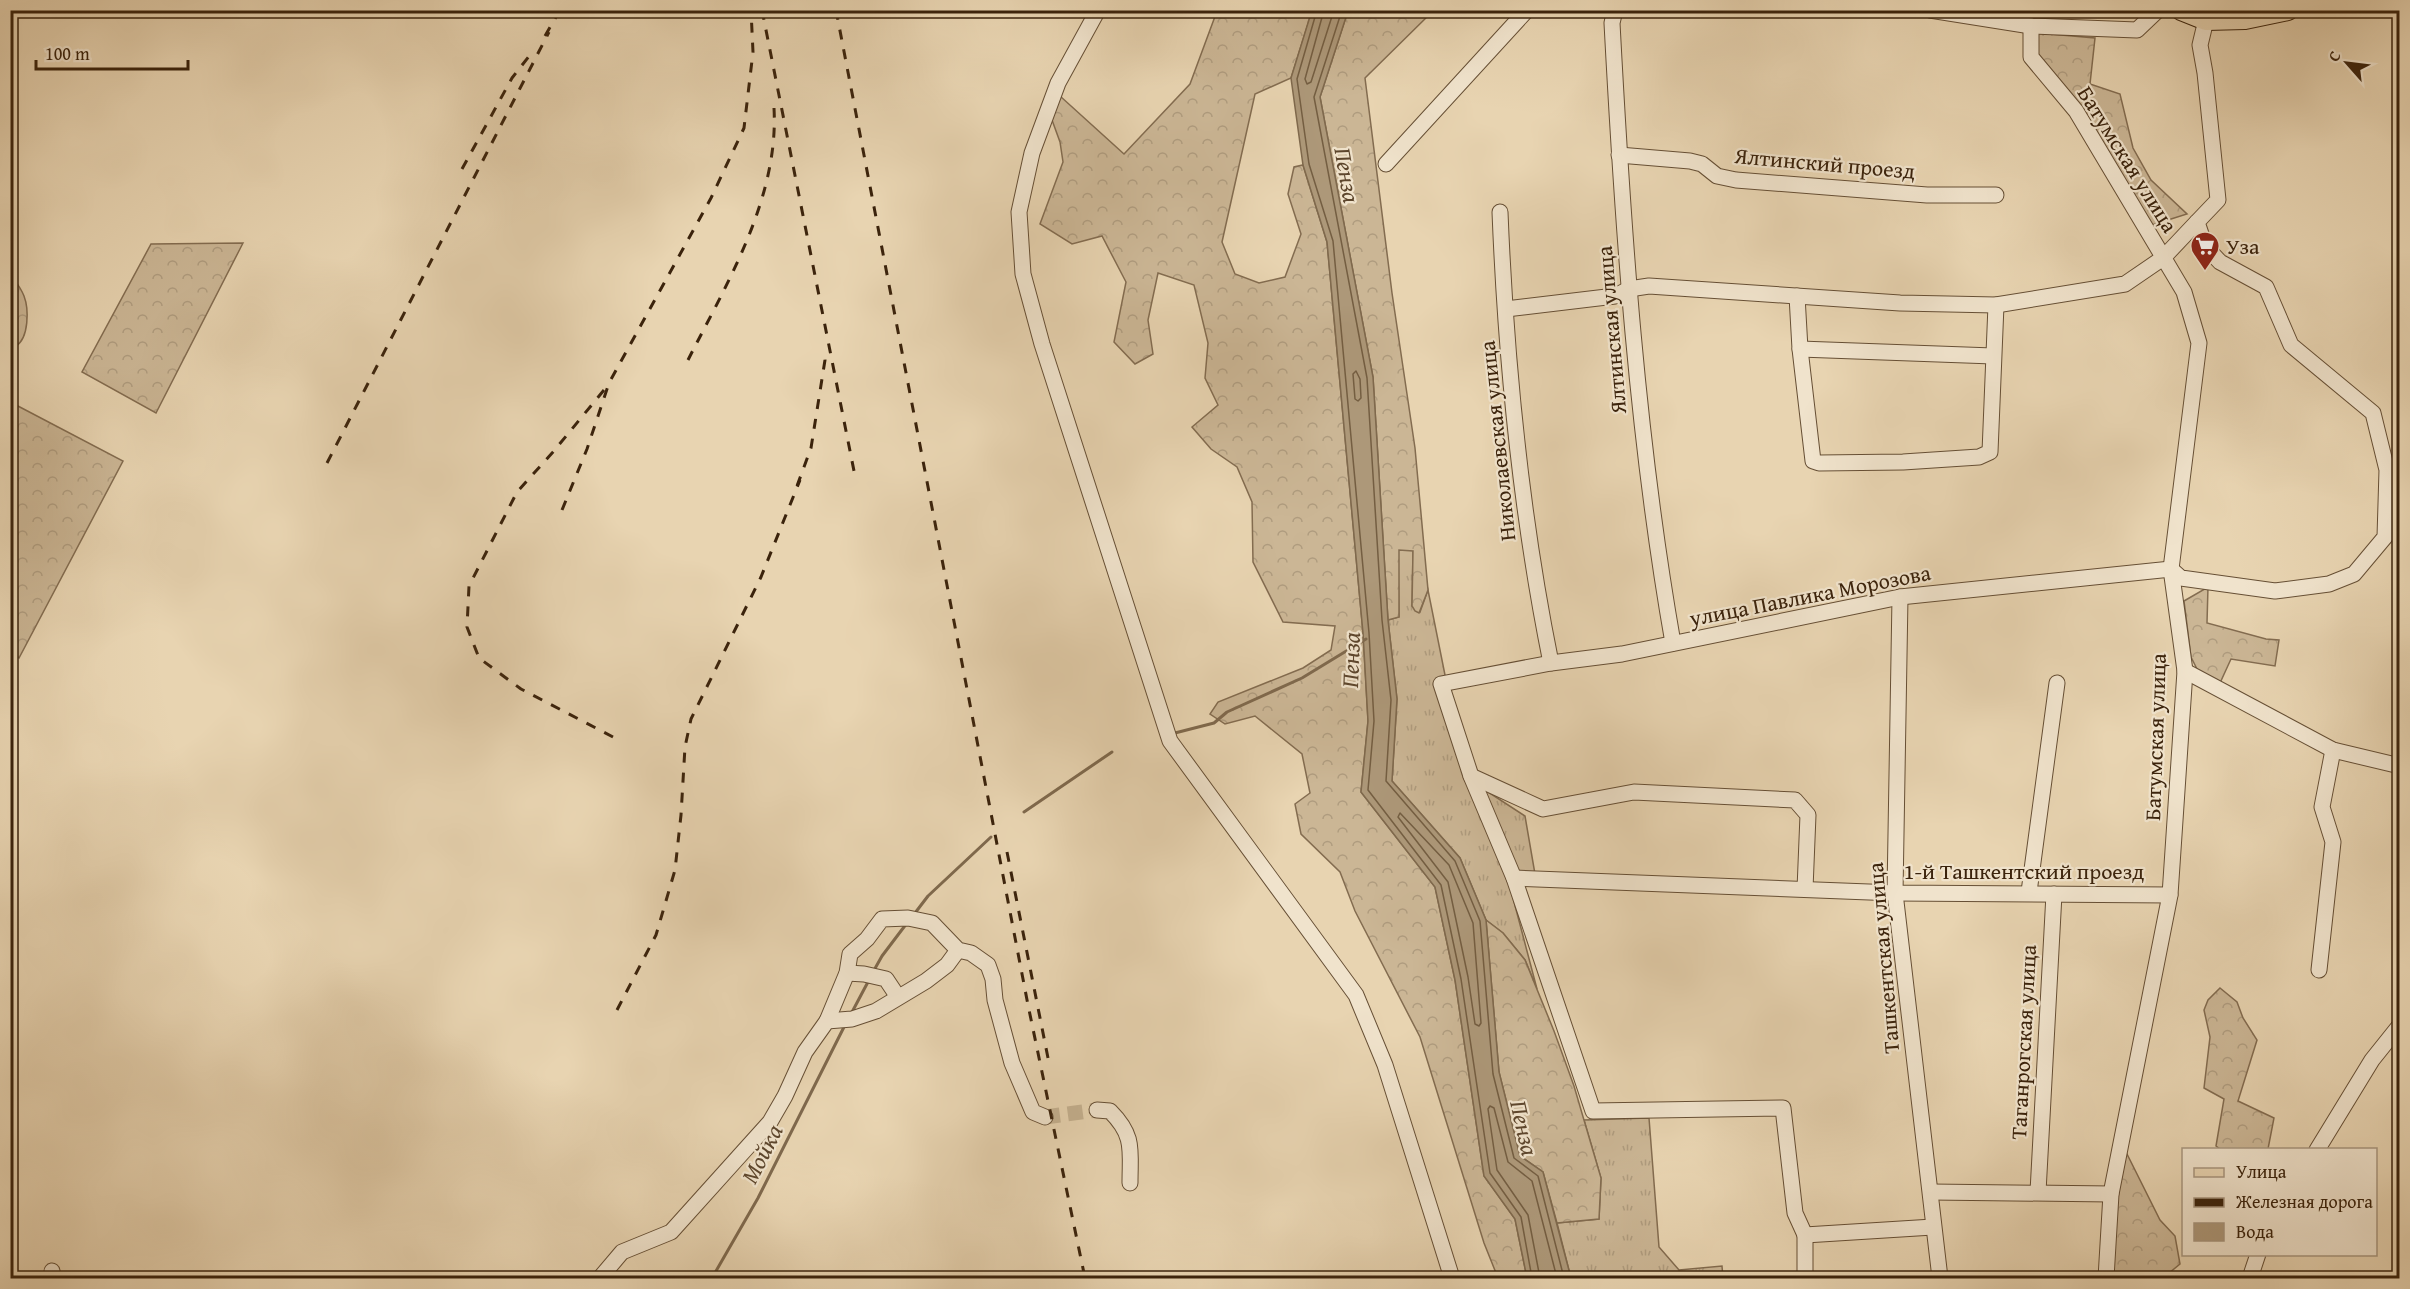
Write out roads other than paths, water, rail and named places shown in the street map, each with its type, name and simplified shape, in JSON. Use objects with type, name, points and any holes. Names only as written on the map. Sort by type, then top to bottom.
[{"type":"main road","points":[[2181,10],[2205,20],[2245,19],[2288,10]]},
{"type":"street","points":[[1098,10],[1058,84],[1032,153],[1019,212],[1023,274],[1042,344],[1167,734],[1356,996],[1385,1065],[1452,1278]]},
{"type":"street","points":[[1386,164],[1527,10]]},
{"type":"street","name":"Ялтинская улица","points":[[1615,10],[1612,22],[1629,289],[1642,430],[1673,644]]},
{"type":"street","points":[[1930,10],[2031,26],[2137,30],[2158,10]]},
{"type":"street","points":[[1506,309],[1614,296],[1629,289],[1650,286],[1900,303],[1996,305],[2125,284],[2163,258],[2218,200],[2200,45],[2205,20]]},
{"type":"street","name":"Батумская улица","points":[[2031,26],[2031,57],[2076,111],[2184,292],[2199,343],[2171,569],[2185,671],[2170,895],[2111,1194],[2106,1278]]},
{"type":"street","name":"Ялтинский проезд","points":[[1619,154],[1690,161],[1702,164],[1717,176],[1736,180],[1927,195],[1996,195]]},
{"type":"street","name":"Николаевская улица","points":[[1500,212],[1514,402],[1534,578],[1551,663]]},
{"type":"street","name":"улица Павлика Морозова","points":[[1471,776],[1441,684],[1551,663],[1622,654],[1900,597],[2171,569],[2181,578],[2275,591],[2329,584],[2354,574],[2385,537],[2387,470],[2373,413],[2292,345],[2266,287],[2220,262],[2205,246],[2197,222]]},
{"type":"street","points":[[1797,296],[1800,349],[1813,460],[1819,463],[1903,462],[1979,457],[1990,452],[1996,305]]},
{"type":"street","points":[[1800,349],[1993,356]]},
{"type":"street","name":"Ташкентская улица","points":[[1900,597],[1895,893],[1940,1278]]},
{"type":"street","points":[[2185,671],[2333,750],[2400,766]]},
{"type":"street","points":[[2029,892],[2058,683]]},
{"type":"street","points":[[2319,970],[2333,842],[2322,807],[2333,750]]},
{"type":"street","points":[[1471,776],[1514,878],[1593,1111],[1783,1108],[1795,1213],[1805,1235],[1805,1278]]},
{"type":"street","points":[[1471,776],[1543,809],[1634,792],[1795,800],[1808,815],[1805,889]]},
{"type":"street","name":"1-й Ташкентский проезд","points":[[1514,878],[1895,893],[2029,892],[2170,895]]},
{"type":"street","name":"Таганрогская улица","points":[[2038,1192],[2054,894]]},
{"type":"street","points":[[600,1278],[622,1252],[671,1232],[770,1122],[805,1052],[827,1021],[848,974],[850,954],[867,939],[882,919],[908,918],[932,923],[958,950],[971,953],[988,965],[1012,1063],[1033,1112],[1045,1117]]},
{"type":"street","points":[[827,1021],[852,1019],[876,1011],[947,965],[958,950]]},
{"type":"street","points":[[848,974],[864,974],[886,979],[898,997]]},
{"type":"street","points":[[2318,1148],[2372,1060],[2400,1025]]},
{"type":"street","points":[[1097,1110],[1110,1111],[1123,1124],[1130,1141],[1130,1183]]},
{"type":"street","points":[[1931,1192],[2111,1194]]},
{"type":"street","points":[[1805,1235],[1934,1227]]},
{"type":"street","points":[[2250,1278],[2257,1256]]},
{"type":"water","points":[[1312,10],[1348,11],[1320,97],[1373,377],[1388,620],[1397,699],[1392,781],[1460,858],[1486,920],[1499,1072],[1520,1156],[1543,1172],[1571,1278],[1527,1278],[1515,1219],[1484,1176],[1455,980],[1435,887],[1361,792],[1368,721],[1363,633],[1327,242],[1303,165],[1291,78]]},
{"type":"waterway","name":"Пенза","points":[[1171,734],[1214,723],[1227,712],[1302,678],[1366,639]]},
{"type":"waterway","points":[[1024,812],[1112,752]]},
{"type":"waterway","points":[[915,913],[928,896],[991,837]]},
{"type":"waterway","points":[[873,972],[907,923]]},
{"type":"waterway","points":[[851,1014],[869,980]]},
{"type":"waterway","name":"Мойка","points":[[712,1278],[758,1198],[845,1025]]},
{"type":"tunnel","points":[[1045,1117],[1097,1110]]},
{"type":"railway","points":[[545,36],[560,10]]},
{"type":"railway","points":[[562,510],[587,449],[609,383],[711,198],[744,128],[753,52],[751,10]]},
{"type":"railway","points":[[762,10],[855,476]]},
{"type":"railway","points":[[836,10],[1028,1005],[1085,1278]]},
{"type":"railway","points":[[327,463],[549,32]]},
{"type":"railway","points":[[462,169],[512,78],[530,55]]},
{"type":"railway","points":[[688,360],[734,270],[759,207],[768,175],[773,142],[774,108]]},
{"type":"railway","points":[[797,486],[811,448],[825,360],[824,351]]},
{"type":"railway","points":[[604,390],[517,492],[469,586],[467,627],[479,658],[521,689],[613,737]]},
{"type":"railway","points":[[617,1010],[656,935],[675,870],[685,747],[691,719],[761,577],[800,480]]},
{"type":"railway","points":[[1007,852],[1048,1058]]},
{"type":"place","name":"Уза","points":[[2205,272]]}]
